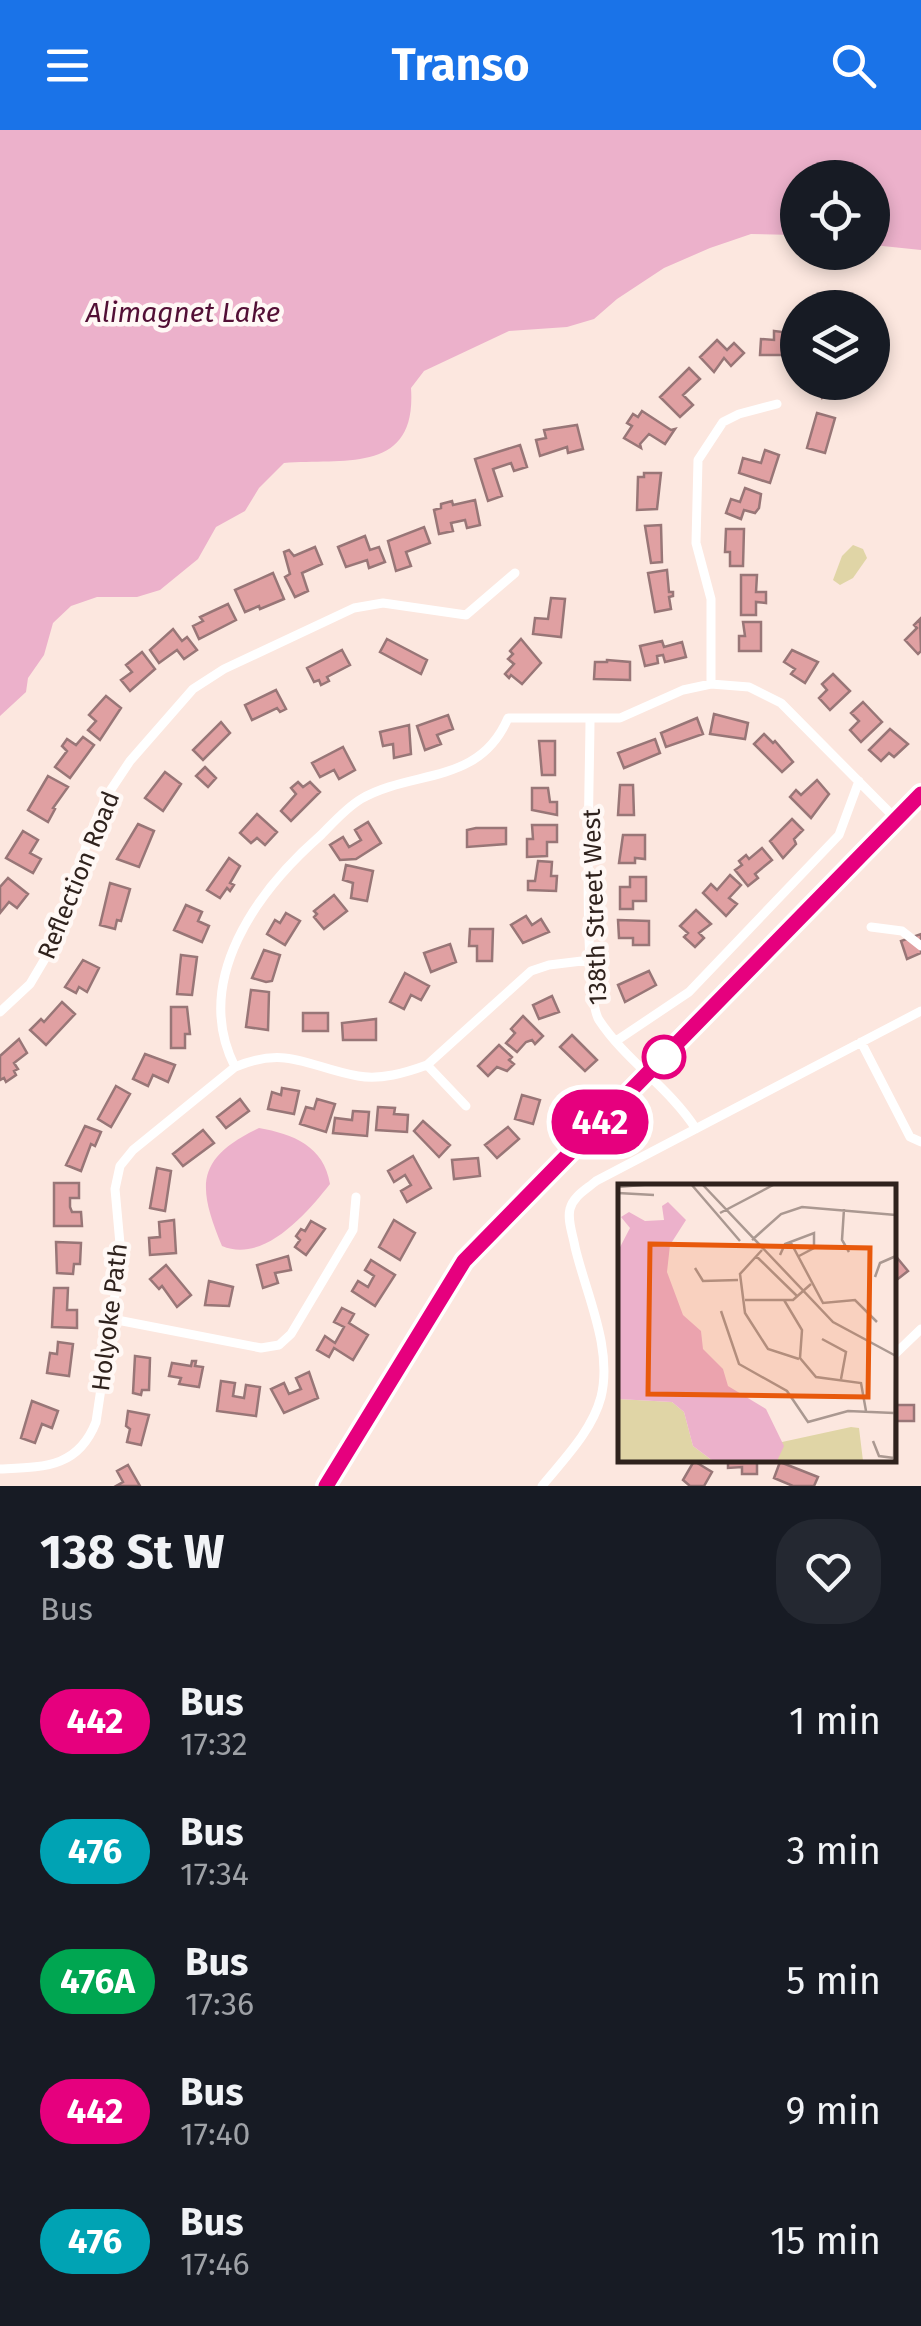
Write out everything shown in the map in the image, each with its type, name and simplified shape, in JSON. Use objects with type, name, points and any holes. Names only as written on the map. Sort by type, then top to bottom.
[{"type":"street","points":[[711,684],[711,599],[696,543],[698,460],[723,422],[776,404]]},
{"type":"street","name":"Reflection Road","points":[[0,1012],[30,984],[59,935],[88,836],[106,796],[130,761],[194,690],[224,669],[354,608],[383,603],[466,615],[515,573]]},
{"type":"street","points":[[236,1067],[225,1046],[221,1025],[227,964],[244,922],[285,866],[359,800],[439,777],[474,758],[498,742],[508,718],[620,718],[683,690],[711,684],[749,687],[781,703],[896,819]]},
{"type":"street","name":"138th Street West","points":[[590,720],[590,960],[596,1016],[672,1095],[696,1129]]},
{"type":"street","points":[[616,1041],[689,992],[838,836],[859,781]]},
{"type":"street","points":[[326,1486],[464,1261],[921,794]]},
{"type":"street","points":[[871,927],[902,931],[921,946]]},
{"type":"street","points":[[466,1106],[427,1066],[531,972],[549,965],[590,960]]},
{"type":"street","points":[[542,1486],[591,1421],[604,1376],[602,1350],[570,1210],[576,1198],[596,1181],[921,1011]]},
{"type":"street","points":[[861,1042],[910,1137],[921,1142]]},
{"type":"street","name":"Holyoke Path","points":[[0,1469],[47,1467],[77,1454],[89,1440],[96,1422],[121,1255],[116,1189],[120,1166],[133,1150],[236,1067],[254,1059],[282,1055],[359,1076],[385,1076],[427,1066]]},
{"type":"street","points":[[112,1319],[261,1348],[279,1345],[292,1334],[352,1230],[356,1197]]},
{"type":"street","points":[[896,1353],[921,1329]]},
{"type":"shaded area","points":[[853,545],[863,549],[867,558],[853,578],[840,585],[833,580],[842,556]]},
{"type":"water","name":"Alimagnet Lake","points":[[0,130],[921,130],[921,250],[890,247],[890,160],[780,160],[780,235],[751,234],[710,248],[664,268],[594,319],[567,327],[509,331],[424,371],[411,388],[410,416],[402,436],[390,449],[353,460],[284,463],[259,488],[245,511],[216,527],[198,559],[160,590],[137,597],[97,597],[71,606],[53,623],[44,655],[28,678],[26,692],[0,716]]},
{"type":"water","points":[[259,1128],[295,1138],[314,1151],[330,1184],[283,1233],[269,1242],[238,1250],[222,1246],[209,1207],[207,1176],[222,1151]]},
{"type":"building","points":[[774,331],[780,332],[780,355],[760,355],[761,339],[774,340]]},
{"type":"building","points":[[717,340],[727,350],[734,343],[744,353],[731,366],[724,358],[714,372],[700,357]]},
{"type":"building","points":[[689,368],[700,379],[683,395],[693,405],[680,417],[660,397]]},
{"type":"building","points":[[642,411],[675,429],[665,444],[649,434],[641,448],[624,438],[632,426],[627,423],[633,414],[638,417]]},
{"type":"building","points":[[817,413],[835,418],[825,453],[807,448]]},
{"type":"building","points":[[577,425],[583,449],[568,453],[567,447],[540,456],[536,440],[546,438],[544,430]]},
{"type":"building","points":[[520,445],[527,467],[514,471],[511,463],[493,469],[502,496],[488,501],[475,459]]},
{"type":"building","points":[[765,450],[779,455],[770,483],[739,473],[743,458],[761,463]]},
{"type":"building","points":[[644,473],[661,473],[657,509],[637,510],[638,477],[644,477]]},
{"type":"building","points":[[745,488],[761,494],[759,508],[755,513],[744,510],[741,519],[726,513],[731,499],[740,502]]},
{"type":"building","points":[[475,500],[480,525],[467,528],[465,520],[451,523],[453,531],[439,534],[434,510],[452,501],[453,505]]},
{"type":"building","points":[[661,525],[662,562],[651,563],[645,526]]},
{"type":"building","points":[[424,527],[430,543],[406,552],[411,566],[396,571],[388,541]]},
{"type":"building","points":[[726,529],[744,529],[743,566],[730,566],[730,552],[725,552]]},
{"type":"building","points":[[365,536],[370,550],[379,547],[385,562],[369,568],[367,560],[346,567],[338,547]]},
{"type":"building","points":[[315,547],[322,564],[302,573],[308,591],[295,597],[285,577],[290,574],[284,552],[289,550],[294,556]]},
{"type":"building","points":[[667,570],[669,592],[673,592],[669,597],[671,609],[655,612],[648,573]]},
{"type":"building","points":[[273,573],[284,599],[245,612],[235,590]]},
{"type":"building","points":[[741,575],[757,575],[756,592],[766,592],[766,603],[756,602],[756,615],[741,615]]},
{"type":"building","points":[[551,598],[565,599],[561,637],[533,634],[535,618],[548,619]]},
{"type":"building","points":[[228,604],[236,620],[199,639],[193,626],[203,621],[200,617]]},
{"type":"building","points":[[920,619],[921,651],[918,654],[905,640]]},
{"type":"building","points":[[743,622],[761,622],[761,651],[739,651],[739,636],[745,636]]},
{"type":"building","points":[[173,629],[182,641],[187,637],[197,650],[184,659],[177,650],[159,663],[150,650]]},
{"type":"building","points":[[387,639],[427,660],[421,674],[380,652]]},
{"type":"building","points":[[521,639],[541,663],[522,684],[505,674],[514,664],[508,659],[513,654],[510,651]]},
{"type":"building","points":[[662,641],[664,647],[682,642],[686,657],[665,662],[663,655],[657,656],[658,663],[645,666],[640,646]]},
{"type":"building","points":[[342,650],[350,665],[327,677],[329,681],[321,685],[319,680],[314,682],[307,668]]},
{"type":"building","points":[[792,650],[818,662],[805,683],[791,674],[795,669],[784,662]]},
{"type":"building","points":[[142,652],[155,669],[130,691],[121,680],[132,672],[126,665]]},
{"type":"building","points":[[595,662],[630,662],[630,680],[594,679]]},
{"type":"building","points":[[833,674],[850,691],[830,710],[819,698],[827,690],[822,684]]},
{"type":"building","points":[[276,690],[286,709],[280,712],[277,708],[252,720],[245,705]]},
{"type":"building","points":[[106,696],[121,708],[100,740],[88,730],[96,721],[89,715]]},
{"type":"building","points":[[863,702],[882,722],[861,742],[850,730],[859,721],[851,713]]},
{"type":"building","points":[[714,714],[748,723],[745,739],[710,734]]},
{"type":"building","points":[[448,715],[453,729],[437,735],[441,744],[425,750],[417,726]]},
{"type":"building","points":[[697,718],[703,734],[666,747],[661,733]]},
{"type":"building","points":[[221,722],[230,733],[203,760],[193,750]]},
{"type":"building","points":[[409,725],[411,754],[394,758],[393,744],[383,746],[380,732]]},
{"type":"building","points":[[890,729],[908,744],[894,757],[889,753],[881,761],[869,750]]},
{"type":"building","points":[[764,734],[793,762],[782,772],[754,744]]},
{"type":"building","points":[[83,737],[94,745],[70,778],[55,767],[67,751],[62,746],[67,739],[76,745]]},
{"type":"building","points":[[655,739],[660,753],[624,768],[618,753]]},
{"type":"building","points":[[539,741],[555,741],[555,775],[542,775]]},
{"type":"building","points":[[343,747],[355,770],[339,779],[334,770],[320,777],[312,763]]},
{"type":"building","points":[[205,767],[216,778],[208,787],[196,776]]},
{"type":"building","points":[[165,772],[181,784],[163,811],[145,798]]},
{"type":"building","points":[[48,776],[68,787],[48,822],[28,810]]},
{"type":"building","points":[[817,780],[829,794],[811,818],[790,797],[796,790],[801,795]]},
{"type":"building","points":[[298,782],[303,787],[310,782],[320,792],[291,821],[281,811],[296,794],[291,788]]},
{"type":"building","points":[[620,785],[633,785],[634,815],[618,815]]},
{"type":"building","points":[[532,788],[548,788],[550,802],[557,802],[557,815],[532,810]]},
{"type":"building","points":[[257,814],[277,832],[265,845],[257,838],[251,843],[240,833]]},
{"type":"building","points":[[792,819],[803,830],[783,858],[770,841]]},
{"type":"building","points":[[368,822],[381,843],[356,859],[340,860],[330,845],[343,837],[349,847],[361,840],[355,830]]},
{"type":"building","points":[[138,824],[154,831],[139,867],[117,859]]},
{"type":"building","points":[[532,825],[557,825],[557,842],[547,842],[547,856],[527,857],[527,839],[533,839]]},
{"type":"building","points":[[506,828],[506,844],[467,847],[467,830]]},
{"type":"building","points":[[23,831],[38,840],[30,853],[41,859],[33,873],[6,858]]},
{"type":"building","points":[[623,835],[645,835],[645,859],[619,863]]},
{"type":"building","points":[[762,848],[772,860],[748,886],[735,870],[746,855],[749,859]]},
{"type":"building","points":[[229,858],[240,866],[230,883],[234,885],[220,898],[207,890]]},
{"type":"building","points":[[538,861],[552,862],[551,876],[557,876],[556,891],[528,890],[528,881],[535,881]]},
{"type":"building","points":[[346,865],[373,871],[367,901],[351,898],[353,883],[343,880]]},
{"type":"building","points":[[730,875],[741,885],[729,898],[737,904],[726,916],[703,893],[711,884],[717,890]]},
{"type":"building","points":[[630,877],[646,877],[646,901],[633,901],[633,909],[620,909],[620,887],[630,887]]},
{"type":"building","points":[[8,878],[28,894],[17,908],[9,902],[0,913],[0,887]]},
{"type":"building","points":[[110,883],[130,889],[115,929],[100,925]]},
{"type":"building","points":[[334,895],[347,911],[324,929],[314,911]]},
{"type":"building","points":[[186,905],[202,912],[198,921],[209,926],[202,942],[174,930]]},
{"type":"building","points":[[696,910],[711,924],[699,933],[704,938],[695,947],[684,937],[688,933],[680,926]]},
{"type":"building","points":[[286,913],[300,921],[285,945],[267,934],[275,920],[280,923]]},
{"type":"building","points":[[526,916],[532,925],[541,919],[549,932],[523,943],[511,925]]},
{"type":"building","points":[[618,920],[649,921],[649,945],[633,945],[633,938],[619,938]]},
{"type":"building","points":[[470,929],[493,929],[492,961],[477,961],[477,946],[469,946]]},
{"type":"building","points":[[921,934],[921,953],[907,959],[901,941]]},
{"type":"building","points":[[450,944],[456,962],[431,972],[424,953]]},
{"type":"building","points":[[264,950],[280,955],[272,981],[266,982],[252,978]]},
{"type":"building","points":[[181,955],[197,957],[192,995],[177,994]]},
{"type":"building","points":[[83,960],[99,968],[87,992],[79,987],[76,993],[65,987]]},
{"type":"building","points":[[649,971],[656,985],[625,1002],[618,985]]},
{"type":"building","points":[[405,973],[429,986],[421,1000],[411,995],[404,1009],[390,1002]]},
{"type":"building","points":[[251,990],[269,992],[268,1030],[246,1027]]},
{"type":"building","points":[[552,996],[559,1012],[539,1019],[533,1005]]},
{"type":"building","points":[[62,1002],[75,1014],[46,1045],[30,1030],[41,1019],[44,1022]]},
{"type":"building","points":[[171,1007],[187,1007],[190,1034],[185,1034],[185,1048],[171,1048]]},
{"type":"building","points":[[303,1013],[328,1013],[328,1031],[303,1031]]},
{"type":"building","points":[[523,1016],[543,1036],[535,1044],[532,1040],[526,1042],[517,1052],[506,1043],[515,1033],[511,1029]]},
{"type":"building","points":[[376,1019],[376,1040],[343,1040],[342,1023]]},
{"type":"building","points":[[572,1035],[597,1060],[585,1071],[560,1047]]},
{"type":"building","points":[[19,1039],[27,1053],[14,1063],[16,1075],[6,1082],[4,1078],[0,1080],[0,1056]]},
{"type":"building","points":[[499,1045],[514,1064],[507,1071],[497,1067],[488,1076],[478,1066]]},
{"type":"building","points":[[145,1054],[175,1065],[168,1082],[153,1075],[148,1086],[133,1079]]},
{"type":"building","points":[[116,1086],[130,1094],[111,1127],[98,1119]]},
{"type":"building","points":[[282,1088],[299,1091],[294,1114],[268,1109],[272,1092],[281,1095]]},
{"type":"building","points":[[522,1095],[540,1100],[533,1124],[515,1119]]},
{"type":"building","points":[[240,1099],[249,1111],[226,1128],[217,1117]]},
{"type":"building","points":[[317,1099],[335,1104],[326,1132],[300,1124],[306,1107],[314,1109]]},
{"type":"building","points":[[378,1107],[395,1108],[394,1114],[408,1115],[407,1132],[376,1130]]},
{"type":"building","points":[[353,1111],[369,1112],[367,1136],[333,1133],[335,1118],[352,1120]]},
{"type":"building","points":[[423,1121],[450,1145],[439,1157],[414,1131]]},
{"type":"building","points":[[85,1126],[101,1132],[95,1146],[91,1144],[81,1171],[66,1165]]},
{"type":"building","points":[[508,1127],[519,1139],[497,1158],[485,1145]]},
{"type":"building","points":[[203,1130],[214,1143],[183,1166],[173,1154]]},
{"type":"building","points":[[413,1156],[431,1188],[407,1202],[401,1191],[411,1185],[405,1175],[394,1182],[388,1171]]},
{"type":"building","points":[[478,1158],[480,1176],[454,1179],[452,1160]]},
{"type":"building","points":[[157,1168],[171,1171],[165,1211],[150,1208]]},
{"type":"building","points":[[54,1183],[79,1183],[79,1198],[70,1198],[70,1207],[72,1212],[81,1212],[82,1226],[54,1226]]},
{"type":"building","points":[[174,1220],[176,1253],[150,1255],[149,1238],[160,1237],[159,1222]]},
{"type":"building","points":[[394,1220],[415,1233],[400,1260],[379,1247]]},
{"type":"building","points":[[311,1221],[325,1229],[306,1255],[295,1247],[300,1240],[296,1236]]},
{"type":"building","points":[[56,1242],[81,1243],[80,1264],[74,1264],[73,1274],[57,1273]]},
{"type":"building","points":[[288,1256],[291,1270],[275,1273],[278,1283],[263,1288],[257,1265]]},
{"type":"building","points":[[896,1256],[908,1271],[896,1280]]},
{"type":"building","points":[[371,1260],[395,1275],[375,1306],[352,1291],[358,1281],[368,1287],[374,1276],[365,1270]]},
{"type":"building","points":[[166,1265],[191,1295],[177,1307],[162,1286],[159,1289],[150,1279]]},
{"type":"building","points":[[209,1281],[233,1287],[229,1306],[205,1305]]},
{"type":"building","points":[[54,1288],[68,1288],[67,1310],[77,1310],[77,1328],[52,1327]]},
{"type":"building","points":[[342,1308],[354,1314],[349,1323],[368,1335],[353,1360],[334,1348],[329,1357],[317,1350],[325,1336],[335,1343],[344,1327],[334,1322]]},
{"type":"building","points":[[58,1342],[73,1344],[69,1376],[47,1373],[50,1353],[57,1354]]},
{"type":"building","points":[[135,1356],[150,1358],[149,1390],[142,1390],[141,1395],[133,1393]]},
{"type":"building","points":[[192,1361],[203,1367],[199,1387],[179,1384],[181,1378],[169,1376],[172,1363],[191,1366]]},
{"type":"building","points":[[309,1372],[318,1398],[284,1413],[271,1389],[284,1383],[289,1394],[301,1389],[296,1378]]},
{"type":"building","points":[[221,1381],[235,1383],[233,1396],[244,1398],[246,1385],[260,1387],[256,1416],[217,1411]]},
{"type":"building","points":[[32,1401],[58,1411],[52,1428],[42,1424],[35,1443],[21,1438]]},
{"type":"building","points":[[896,1405],[914,1405],[914,1421],[896,1421]]},
{"type":"building","points":[[128,1411],[149,1415],[141,1445],[127,1442]]},
{"type":"building","points":[[694,1461],[712,1472],[704,1486],[690,1486],[683,1480]]},
{"type":"building","points":[[728,1461],[757,1461],[757,1474],[742,1474],[742,1467],[728,1468]]},
{"type":"building","points":[[780,1462],[818,1477],[814,1486],[793,1486],[774,1478]]},
{"type":"building","points":[[128,1465],[140,1486],[116,1486],[123,1482],[117,1471]]},
{"type":"bus line","name":"442","points":[[326,1486],[464,1261],[921,794]]}]
